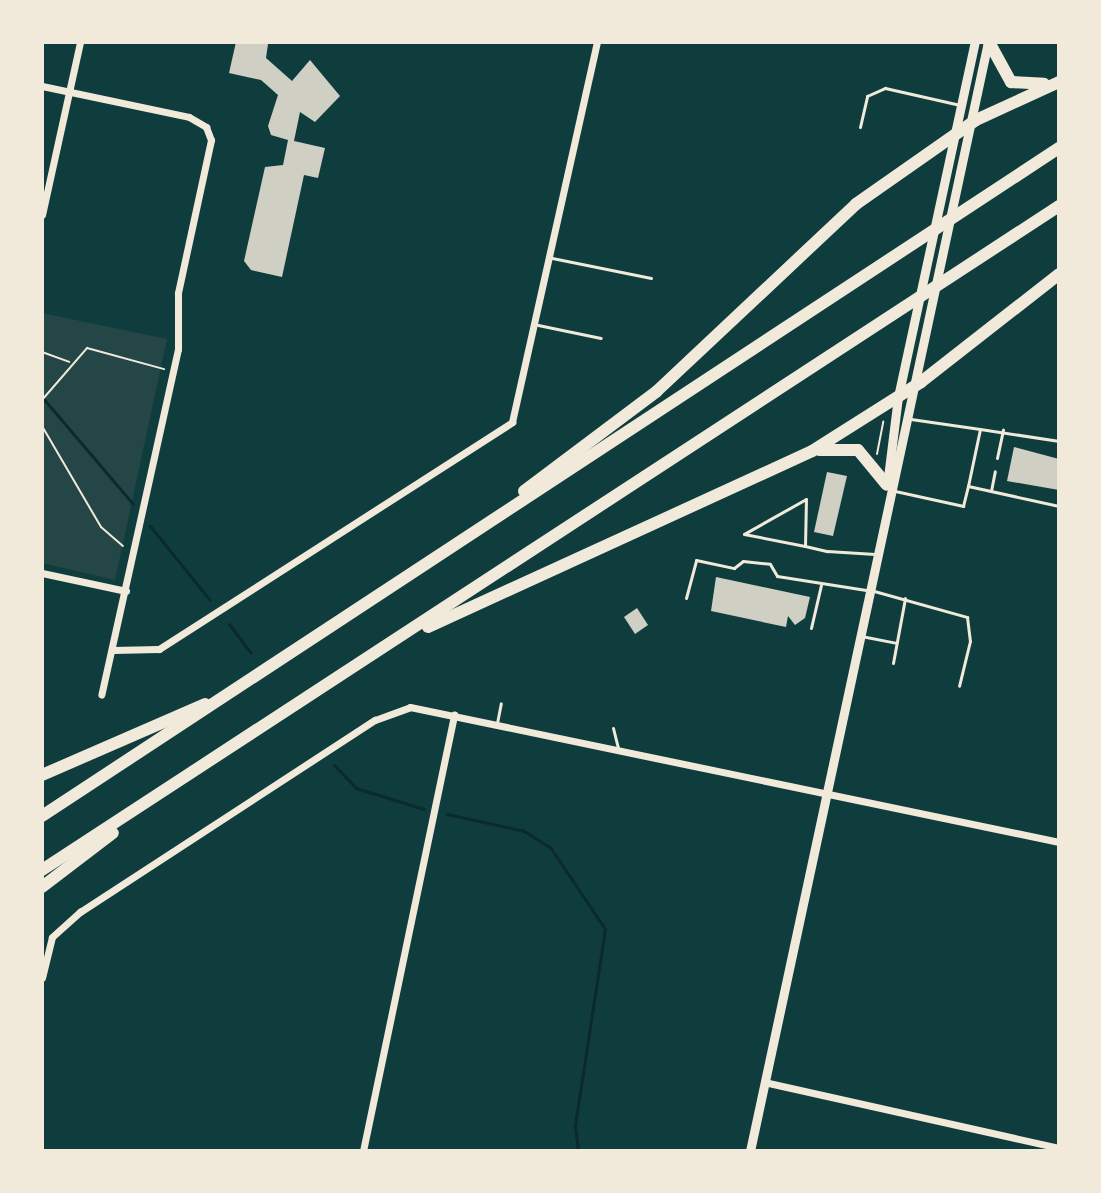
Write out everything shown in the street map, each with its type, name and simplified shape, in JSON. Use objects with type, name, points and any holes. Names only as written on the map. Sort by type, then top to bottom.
[{"type":"highway","points":[[989,42],[1011,82],[1059,82]]},
{"type":"highway","points":[[428,562],[657,391],[856,204],[952,141],[976,120],[1059,82]]},
{"type":"highway","points":[[42,816],[1059,148]]},
{"type":"highway","points":[[42,870],[1059,206]]},
{"type":"highway","points":[[372,655],[582,551],[812,451],[921,382],[1059,274]]},
{"type":"highway","points":[[812,451],[858,450],[889,487]]},
{"type":"highway","points":[[42,775],[237,690]]},
{"type":"highway","points":[[42,887],[210,760]]},
{"type":"street","points":[[42,215],[80,42]]},
{"type":"street","points":[[113,650],[159,649],[502,429],[522,403],[597,42]]},
{"type":"street","points":[[750,1151],[823,793],[883,520],[898,397],[975,42]]},
{"type":"street","points":[[889,487],[921,382],[976,120],[989,42]]},
{"type":"street","points":[[42,86],[189,117],[209,131],[178,293],[173,372],[101,695]]},
{"type":"street","points":[[42,573],[126,591]]},
{"type":"street","points":[[42,978],[52,937],[80,912],[394,710],[454,714],[1059,842]]},
{"type":"street","points":[[363,1151],[454,714]]},
{"type":"street","points":[[764,1082],[1059,1148]]},
{"type":"lane","points":[[860,127],[867,96],[885,88],[960,105]]},
{"type":"lane","points":[[552,258],[651,278]]},
{"type":"lane","points":[[538,325],[601,338]]},
{"type":"lane","points":[[911,419],[980,429],[1003,429],[1059,441]]},
{"type":"lane","points":[[889,487],[963,506],[980,429]]},
{"type":"lane","points":[[997,458],[1003,429]]},
{"type":"lane","points":[[991,491],[995,471]]},
{"type":"lane","points":[[968,486],[1059,506]]},
{"type":"lane","points":[[805,546],[806,499],[744,534],[805,546],[875,554]]},
{"type":"lane","points":[[686,598],[696,560],[734,568],[743,561],[770,564],[777,576],[868,590],[967,617],[970,641],[959,686]]},
{"type":"lane","points":[[811,628],[821,585]]},
{"type":"lane","points":[[893,663],[905,598]]},
{"type":"lane","points":[[858,635],[896,643]]},
{"type":"lane","points":[[497,723],[501,703]]},
{"type":"lane","points":[[613,728],[619,750]]},
{"type":"path","points":[[42,400],[51,392],[70,362],[91,347],[173,372]]},
{"type":"path","points":[[42,352],[70,362]]},
{"type":"path","points":[[876,455],[883,421]]},
{"type":"path","points":[[42,426],[101,527],[134,553]]},
{"type":"shaded area","points":[[42,313],[167,339],[115,580],[42,563]]},
{"type":"building","points":[[236,42],[268,44],[266,58],[292,81],[310,60],[340,96],[315,122],[300,112],[294,141],[325,148],[318,178],[304,175],[282,277],[251,270],[244,261],[265,167],[283,165],[288,140],[271,135],[268,126],[278,95],[261,80],[229,73]]},
{"type":"building","points":[[1014,447],[1059,459],[1059,490],[1007,481]]},
{"type":"building","points":[[827,472],[847,476],[833,536],[814,532]]},
{"type":"building","points":[[716,577],[810,597],[805,618],[795,625],[788,616],[786,627],[711,611]]},
{"type":"building","points":[[637,608],[648,625],[635,634],[624,617]]},
{"type":"waterway","points":[[42,397],[133,504]]},
{"type":"waterway","points":[[150,526],[210,600]]},
{"type":"waterway","points":[[229,624],[251,653]]},
{"type":"waterway","points":[[334,765],[356,788],[424,809]]},
{"type":"waterway","points":[[447,814],[524,831],[550,847],[605,929],[575,1126],[578,1151]]}]
